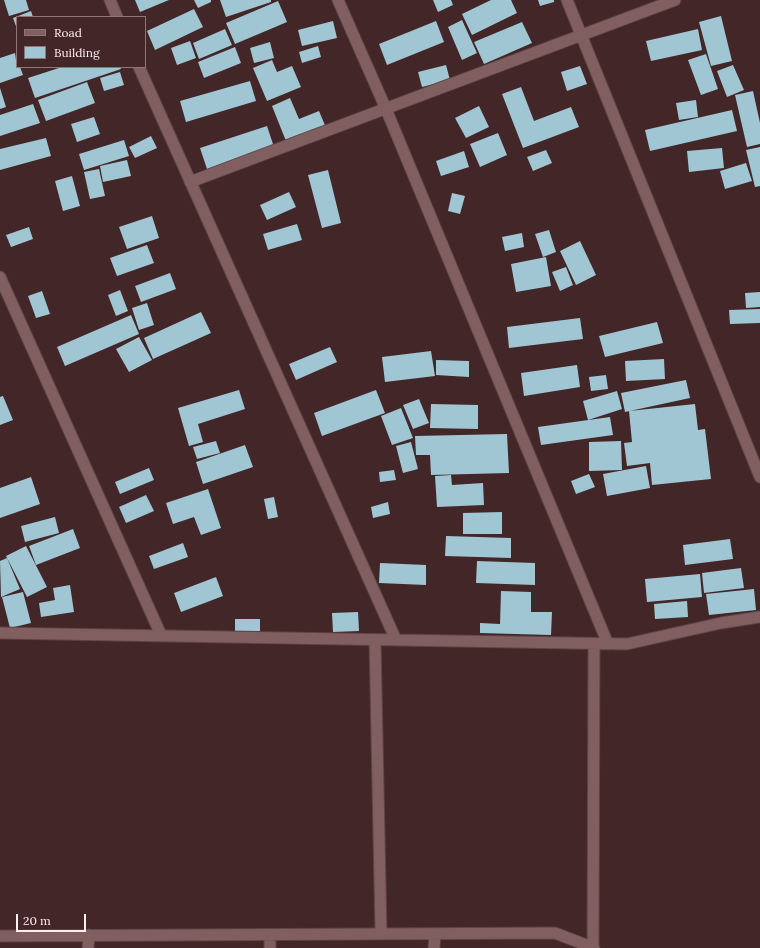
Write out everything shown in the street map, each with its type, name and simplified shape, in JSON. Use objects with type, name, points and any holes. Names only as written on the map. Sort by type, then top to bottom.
[{"type":"street","points":[[110,0],[117,16]]},
{"type":"street","points":[[338,0],[386,109],[608,644]]},
{"type":"street","points":[[567,0],[760,477]]},
{"type":"street","points":[[190,182],[675,0]]},
{"type":"street","points":[[139,68],[396,640]]},
{"type":"street","points":[[0,277],[161,635]]},
{"type":"street","points":[[0,633],[627,644],[721,623],[760,617]]},
{"type":"street","points":[[375,640],[381,933]]},
{"type":"street","points":[[0,936],[555,933],[594,948],[594,644]]},
{"type":"street","points":[[270,934],[270,948]]},
{"type":"street","points":[[434,948],[435,934]]},
{"type":"street","points":[[88,935],[88,948]]},
{"type":"building","points":[[4,0],[26,0],[29,10],[9,16]]},
{"type":"building","points":[[135,0],[169,0],[140,12]]},
{"type":"building","points":[[194,0],[211,0],[211,2],[198,8]]},
{"type":"building","points":[[220,0],[271,0],[271,2],[226,17]]},
{"type":"building","points":[[433,0],[451,0],[453,5],[438,12]]},
{"type":"building","points":[[491,0],[511,0],[517,13],[472,35],[462,14]]},
{"type":"building","points":[[538,0],[554,0],[554,2],[540,6]]},
{"type":"building","points":[[278,1],[287,22],[235,44],[226,23]]},
{"type":"building","points":[[194,9],[203,27],[155,50],[147,31]]},
{"type":"building","points":[[31,11],[33,16],[18,16]]},
{"type":"building","points":[[721,16],[732,61],[711,66],[699,22]]},
{"type":"building","points":[[16,17],[16,26],[13,18]]},
{"type":"building","points":[[462,20],[477,53],[462,60],[448,27]]},
{"type":"building","points":[[333,21],[337,38],[302,46],[298,30]]},
{"type":"building","points":[[436,21],[444,42],[387,65],[379,44]]},
{"type":"building","points":[[522,22],[532,43],[484,64],[474,42]]},
{"type":"building","points":[[225,29],[232,45],[199,59],[193,43]]},
{"type":"building","points":[[698,29],[702,50],[651,61],[646,41]]},
{"type":"building","points":[[190,41],[196,58],[177,65],[171,48]]},
{"type":"building","points":[[270,42],[274,58],[254,63],[250,48]]},
{"type":"building","points":[[318,46],[321,57],[302,63],[299,52]]},
{"type":"building","points":[[235,47],[241,63],[204,78],[198,62]]},
{"type":"building","points":[[15,53],[16,68],[20,68],[23,75],[0,83],[0,58]]},
{"type":"building","points":[[706,54],[718,89],[701,95],[688,60]]},
{"type":"building","points":[[272,60],[277,72],[292,66],[301,87],[267,101],[253,68]]},
{"type":"building","points":[[446,65],[450,80],[422,87],[418,72]]},
{"type":"building","points":[[733,65],[744,90],[727,97],[717,71]]},
{"type":"building","points":[[580,66],[587,84],[567,91],[561,72]]},
{"type":"building","points":[[59,68],[121,69],[35,98],[28,78]]},
{"type":"building","points":[[120,72],[124,85],[104,91],[100,78]]},
{"type":"building","points":[[250,81],[256,101],[186,122],[180,101]]},
{"type":"building","points":[[87,82],[95,103],[46,121],[38,100]]},
{"type":"building","points":[[521,87],[534,121],[571,107],[579,127],[523,148],[502,94]]},
{"type":"building","points":[[0,88],[6,107],[0,109]]},
{"type":"building","points":[[753,91],[760,123],[760,144],[747,147],[735,95]]},
{"type":"building","points":[[290,98],[299,119],[319,111],[327,130],[288,146],[272,106]]},
{"type":"building","points":[[696,100],[698,117],[679,120],[676,103]]},
{"type":"building","points":[[33,104],[40,123],[0,136],[0,115]]},
{"type":"building","points":[[479,106],[489,127],[466,138],[455,118]]},
{"type":"building","points":[[732,110],[737,131],[650,151],[645,130]]},
{"type":"building","points":[[94,117],[100,134],[77,142],[71,124]]},
{"type":"building","points":[[267,126],[275,150],[208,172],[200,148]]},
{"type":"building","points":[[498,133],[507,155],[480,167],[470,144]]},
{"type":"building","points":[[151,136],[157,148],[135,158],[129,147]]},
{"type":"building","points":[[46,138],[51,156],[0,170],[0,149]]},
{"type":"building","points":[[124,140],[129,156],[84,170],[79,154]]},
{"type":"building","points":[[760,147],[760,186],[755,187],[746,150]]},
{"type":"building","points":[[722,148],[724,168],[689,172],[687,151]]},
{"type":"building","points":[[546,150],[552,163],[533,171],[527,157]]},
{"type":"building","points":[[464,151],[469,167],[441,176],[436,161]]},
{"type":"building","points":[[127,160],[131,176],[103,182],[100,166]]},
{"type":"building","points":[[746,163],[752,181],[725,189],[720,171]]},
{"type":"building","points":[[99,169],[105,196],[90,199],[84,172]]},
{"type":"building","points":[[328,170],[341,223],[322,228],[308,175]]},
{"type":"building","points":[[72,176],[80,206],[63,211],[55,181]]},
{"type":"building","points":[[289,192],[296,207],[267,220],[260,205]]},
{"type":"building","points":[[452,193],[465,196],[460,214],[448,211]]},
{"type":"building","points":[[152,216],[159,238],[127,249],[119,227]]},
{"type":"building","points":[[297,224],[302,240],[268,250],[263,234]]},
{"type":"building","points":[[29,227],[33,239],[11,247],[6,235]]},
{"type":"building","points":[[549,230],[556,252],[543,257],[535,234]]},
{"type":"building","points":[[522,233],[524,247],[505,251],[502,237]]},
{"type":"building","points":[[580,241],[596,275],[576,285],[560,251]]},
{"type":"building","points":[[147,245],[154,263],[117,276],[110,258]]},
{"type":"building","points":[[546,257],[551,286],[516,292],[511,264]]},
{"type":"building","points":[[566,267],[573,285],[560,291],[552,272]]},
{"type":"building","points":[[170,273],[176,289],[141,302],[135,286]]},
{"type":"building","points":[[120,290],[128,311],[116,316],[108,295]]},
{"type":"building","points":[[42,291],[50,314],[36,318],[28,296]]},
{"type":"building","points":[[760,292],[760,307],[746,308],[745,293]]},
{"type":"building","points":[[147,303],[154,325],[139,330],[132,308]]},
{"type":"building","points":[[760,309],[760,323],[730,324],[729,310]]},
{"type":"building","points":[[201,312],[211,333],[153,359],[144,338]]},
{"type":"building","points":[[131,315],[139,334],[65,366],[57,347]]},
{"type":"building","points":[[580,318],[583,339],[509,348],[507,327]]},
{"type":"building","points":[[657,322],[663,343],[605,357],[599,336]]},
{"type":"building","points":[[139,337],[152,360],[129,372],[116,349]]},
{"type":"building","points":[[330,347],[337,362],[296,380],[289,364]]},
{"type":"building","points":[[431,351],[435,376],[385,382],[382,357]]},
{"type":"building","points":[[664,359],[665,379],[626,381],[625,361]]},
{"type":"building","points":[[436,360],[469,361],[469,377],[436,375]]},
{"type":"building","points":[[577,365],[580,387],[524,396],[521,373]]},
{"type":"building","points":[[606,375],[608,389],[591,391],[589,377]]},
{"type":"building","points":[[686,380],[690,398],[625,412],[621,393]]},
{"type":"building","points":[[239,390],[245,409],[198,424],[203,442],[189,446],[178,408]]},
{"type":"building","points":[[376,390],[385,413],[322,436],[314,413]]},
{"type":"building","points":[[617,391],[622,409],[588,420],[583,401]]},
{"type":"building","points":[[3,396],[13,420],[0,425],[0,397]]},
{"type":"building","points":[[419,399],[429,423],[413,429],[403,405]]},
{"type":"building","points":[[431,404],[478,405],[478,429],[430,428]]},
{"type":"building","points":[[695,404],[698,430],[705,429],[711,479],[652,485],[650,463],[627,466],[624,443],[632,442],[629,411]]},
{"type":"building","points":[[401,408],[413,438],[392,445],[381,416]]},
{"type":"building","points":[[610,417],[613,435],[541,445],[538,427]]},
{"type":"building","points":[[507,434],[509,473],[431,475],[430,455],[416,455],[415,436]]},
{"type":"building","points":[[216,441],[220,453],[197,459],[193,447]]},
{"type":"building","points":[[621,441],[622,470],[589,471],[589,442]]},
{"type":"building","points":[[411,442],[418,469],[403,473],[396,446]]},
{"type":"building","points":[[245,445],[253,467],[203,484],[196,462]]},
{"type":"building","points":[[646,466],[650,488],[607,496],[603,474]]},
{"type":"building","points":[[149,468],[154,480],[120,494],[115,482]]},
{"type":"building","points":[[394,470],[396,480],[380,482],[379,472]]},
{"type":"building","points":[[589,474],[595,487],[576,494],[571,481]]},
{"type":"building","points":[[451,475],[452,485],[483,483],[484,505],[437,507],[435,476]]},
{"type":"building","points":[[31,477],[40,504],[0,518],[0,488]]},
{"type":"building","points":[[208,489],[221,528],[201,535],[194,517],[173,524],[166,503]]},
{"type":"building","points":[[146,495],[154,511],[126,523],[119,507]]},
{"type":"building","points":[[274,497],[278,517],[268,519],[264,499]]},
{"type":"building","points":[[388,502],[390,514],[373,518],[371,507]]},
{"type":"building","points":[[502,512],[502,534],[463,534],[463,513]]},
{"type":"building","points":[[55,517],[59,533],[25,542],[21,526]]},
{"type":"building","points":[[73,529],[80,548],[36,565],[29,546]]},
{"type":"building","points":[[446,536],[511,538],[511,558],[445,556]]},
{"type":"building","points":[[730,539],[733,559],[685,565],[683,545]]},
{"type":"building","points":[[183,543],[188,557],[154,569],[149,556]]},
{"type":"building","points":[[26,546],[47,587],[27,597],[6,556]]},
{"type":"building","points":[[7,558],[20,589],[1,597],[0,561]]},
{"type":"building","points":[[477,561],[535,563],[535,585],[476,583]]},
{"type":"building","points":[[380,563],[426,565],[426,585],[379,583]]},
{"type":"building","points":[[741,568],[744,588],[704,593],[702,573]]},
{"type":"building","points":[[700,574],[702,597],[647,602],[645,579]]},
{"type":"building","points":[[216,577],[223,596],[181,612],[174,593]]},
{"type":"building","points":[[70,585],[74,612],[41,617],[39,603],[55,600],[53,588]]},
{"type":"building","points":[[754,589],[756,610],[709,615],[706,594]]},
{"type":"building","points":[[501,591],[531,592],[531,612],[552,612],[551,635],[480,633],[480,623],[500,624]]},
{"type":"building","points":[[23,592],[31,623],[10,628],[2,597]]},
{"type":"building","points":[[687,601],[688,617],[655,619],[654,604]]},
{"type":"building","points":[[358,612],[359,631],[333,632],[332,613]]},
{"type":"building","points":[[235,619],[260,619],[260,631],[235,632]]}]
